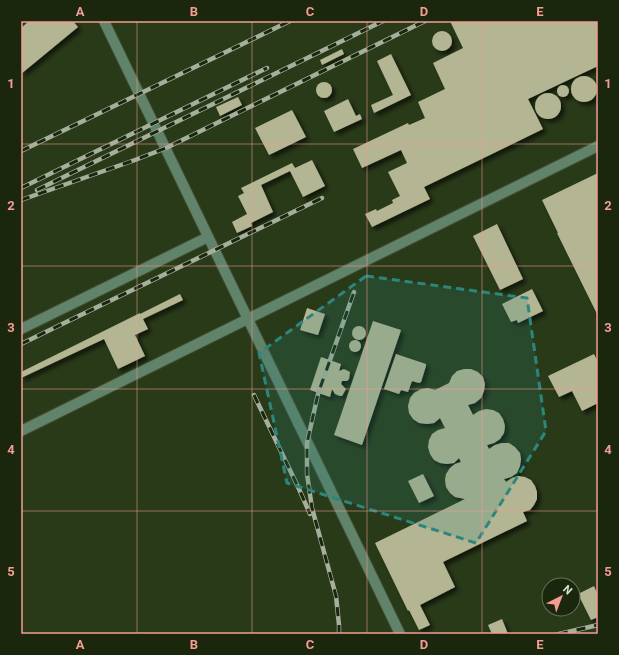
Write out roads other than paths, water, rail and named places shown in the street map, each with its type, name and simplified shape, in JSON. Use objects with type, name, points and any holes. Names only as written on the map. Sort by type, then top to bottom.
[{"type":"lane","points":[[104,21],[400,634]]},
{"type":"lane","points":[[21,431],[598,146]]},
{"type":"lane","points":[[21,328],[208,237]]},
{"type":"railway","points":[[21,151],[290,21]]},
{"type":"railway","points":[[37,190],[383,21]]},
{"type":"railway","points":[[21,200],[166,148],[425,21]]},
{"type":"railway","points":[[21,188],[267,68]]},
{"type":"railway","points":[[21,344],[322,198]]},
{"type":"railway","points":[[339,634],[336,596],[312,508],[307,474],[307,443],[318,394],[354,292]]},
{"type":"railway","points":[[254,395],[310,514]]},
{"type":"railway","points":[[559,634],[598,625]]}]
